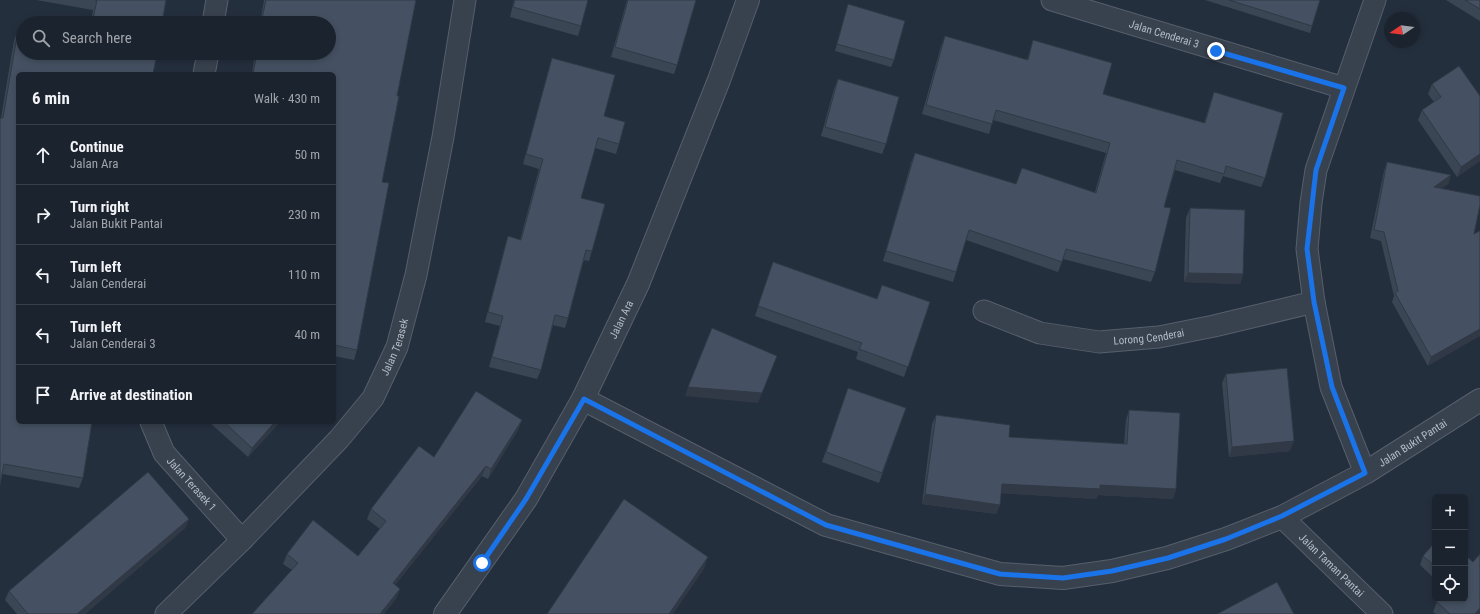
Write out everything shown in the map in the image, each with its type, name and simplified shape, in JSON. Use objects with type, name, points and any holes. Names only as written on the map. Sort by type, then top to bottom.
[{"type":"street","points":[[214,16],[217,0]]},
{"type":"street","name":"Jalan Terasek","points":[[166,614],[242,540],[339,439],[373,398],[397,347],[416,275],[443,137],[465,0]]},
{"type":"street","name":"Jalan Ara","points":[[446,614],[526,499],[584,399],[638,284],[719,80],[748,0]]},
{"type":"street","name":"Jalan Cenderai 3","points":[[1052,0],[1096,7],[1344,88]]},
{"type":"street","points":[[1365,473],[1332,387],[1314,302],[1307,249],[1311,203],[1316,170],[1375,0]]},
{"type":"street","points":[[204,72],[207,60]]},
{"type":"street","name":"Lorong Cenderai","points":[[984,311],[1040,333],[1099,342],[1159,337],[1314,302]]},
{"type":"street","name":"Jalan Bukit Pantai","points":[[584,399],[826,525],[1000,574],[1063,578],[1112,571],[1175,556],[1226,539],[1282,516],[1365,473],[1480,400]]},
{"type":"street","name":"Jalan Terasek 1","points":[[152,424],[164,453],[242,540]]},
{"type":"street","name":"Jalan Taman Pantai","points":[[1282,516],[1382,614]]},
{"type":"building","points":[[97,0],[166,0],[163,16],[94,16]]},
{"type":"building","points":[[266,0],[416,0],[382,182],[389,183],[357,350],[336,345],[336,72],[253,72],[256,60],[336,60],[336,16],[263,16]]},
{"type":"building","points":[[515,0],[588,0],[581,26],[513,7]]},
{"type":"building","points":[[628,0],[696,0],[677,65],[615,47]]},
{"type":"building","points":[[1229,0],[1320,0],[1312,26]]},
{"type":"building","points":[[1465,0],[1480,0],[1480,9]]},
{"type":"building","points":[[848,4],[905,21],[894,60],[837,44]]},
{"type":"building","points":[[945,36],[1028,60],[1033,40],[1112,63],[1103,94],[1205,123],[1214,92],[1283,113],[1265,178],[1226,166],[1224,174],[1177,160],[1164,207],[1171,208],[1155,272],[1066,249],[1062,262],[969,230],[956,272],[886,251],[915,153],[1016,184],[1022,168],[1096,193],[1110,143],[996,110],[992,124],[926,105]]},
{"type":"building","points":[[16,42],[16,60],[156,60],[153,72],[16,72],[16,424],[92,424],[83,478],[4,464],[0,485],[0,118],[3,118]]},
{"type":"building","points":[[552,58],[615,75],[604,116],[625,122],[619,144],[598,138],[581,198],[605,204],[592,251],[586,250],[568,318],[555,315],[541,370],[492,357],[503,316],[488,312],[508,236],[521,240],[543,159],[526,154]]},
{"type":"building","points":[[1459,66],[1480,96],[1480,154],[1461,167],[1422,110],[1441,97],[1432,84]]},
{"type":"building","points":[[838,79],[899,97],[886,144],[825,127]]},
{"type":"building","points":[[1387,162],[1451,175],[1434,187],[1480,196],[1480,205],[1474,234],[1480,231],[1480,329],[1431,357],[1395,293],[1398,291],[1384,232],[1374,230]]},
{"type":"building","points":[[1190,208],[1245,210],[1243,274],[1188,273]]},
{"type":"building","points":[[773,262],[877,299],[882,285],[930,302],[908,367],[859,349],[862,343],[758,306]]},
{"type":"building","points":[[712,328],[777,356],[762,393],[688,387]]},
{"type":"building","points":[[1287,368],[1294,441],[1232,447],[1226,374]]},
{"type":"building","points":[[848,388],[906,408],[882,473],[826,452]]},
{"type":"building","points":[[476,391],[522,420],[491,469],[486,466],[393,583],[400,589],[380,614],[252,614],[298,563],[287,554],[313,520],[358,556],[386,521],[371,509],[419,446],[434,457]]},
{"type":"building","points":[[1129,410],[1180,413],[1176,489],[1100,485],[1100,489],[1002,484],[1000,505],[925,494],[936,415],[1010,425],[1009,437],[1127,444]]},
{"type":"building","points":[[226,424],[273,424],[252,448]]},
{"type":"building","points":[[148,472],[189,519],[77,614],[28,614],[9,591]]},
{"type":"building","points":[[624,499],[708,557],[669,614],[547,614]]},
{"type":"building","points":[[1432,546],[1432,564],[1423,556]]},
{"type":"building","points":[[1480,554],[1480,608],[1475,614],[1450,614],[1437,602],[1468,602],[1468,558],[1473,562]]},
{"type":"building","points":[[1277,582],[1294,614],[1217,614]]},
{"type":"route","points":[[482,563],[526,499],[584,399],[826,525],[1000,574],[1063,578],[1112,571],[1168,558],[1226,539],[1282,516],[1365,473],[1332,387],[1314,302],[1307,249],[1311,203],[1316,170],[1344,88],[1216,51]]}]
